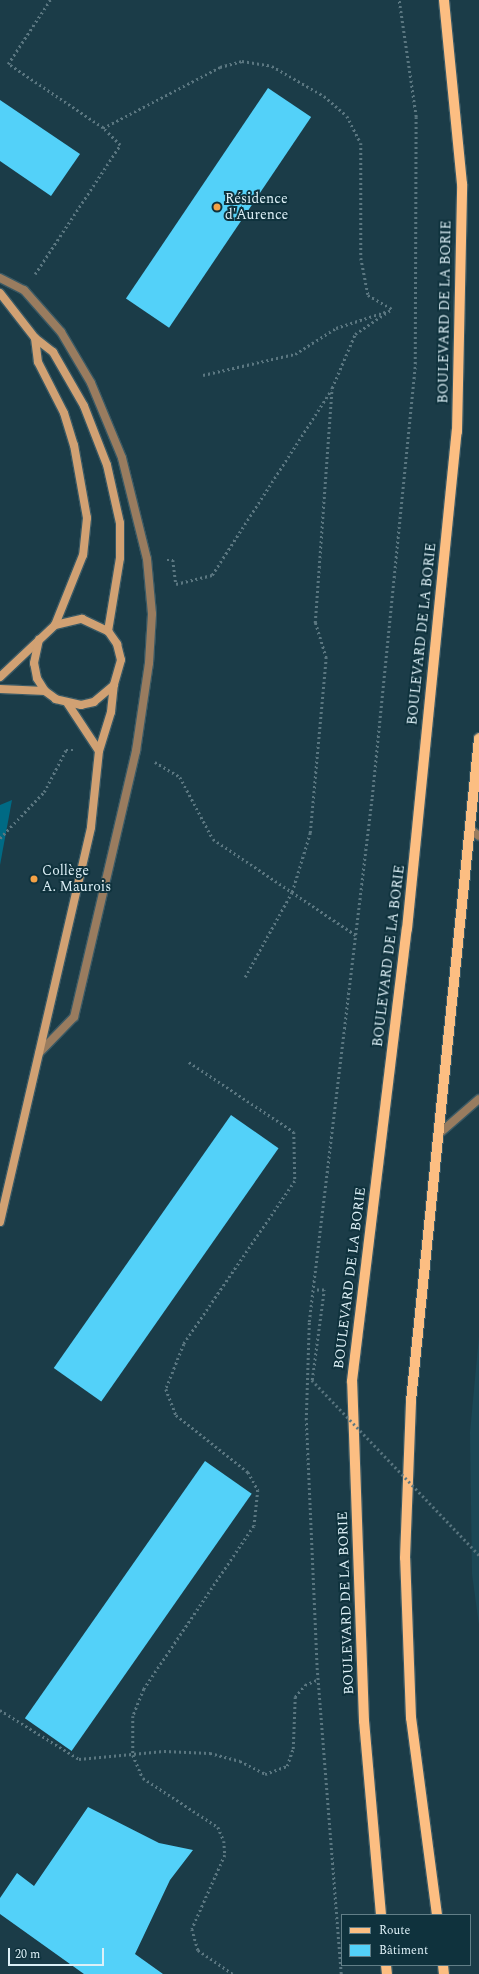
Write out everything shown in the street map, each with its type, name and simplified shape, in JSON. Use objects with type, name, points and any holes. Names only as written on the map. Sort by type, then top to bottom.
[{"type":"main road","name":"BOULEVARD DE LA BORIE","points":[[381,1914],[364,1721],[352,1381],[407,929],[457,432],[462,184],[444,0]]},
{"type":"main road","points":[[437,1914],[411,1718],[405,1558],[411,1401],[441,1132],[479,738]]},
{"type":"street","points":[[0,294],[35,338],[53,352],[73,384],[107,465],[120,523],[120,558],[108,631]]},
{"type":"street","points":[[0,677],[55,625],[83,555],[87,518],[74,445],[64,413],[38,362],[35,338]]},
{"type":"street","points":[[0,1222],[91,827],[99,751],[111,712],[114,685],[121,660],[117,644],[108,631],[82,619],[55,625]]},
{"type":"street","points":[[39,640],[34,663],[45,691]]},
{"type":"street","points":[[68,704],[94,702],[114,685]]},
{"type":"street","points":[[0,689],[45,691],[68,704],[99,751]]},
{"type":"lane","points":[[0,278],[24,290],[61,332],[91,383],[122,458],[147,559],[150,642],[136,751],[74,1017],[39,1053]]},
{"type":"lane","points":[[470,829],[479,836]]},
{"type":"lane","points":[[441,1132],[479,1099]]},
{"type":"path","points":[[24,290],[120,146],[104,128],[8,64],[50,0]]},
{"type":"path","points":[[341,1974],[318,1680],[306,1428],[309,1322],[356,935],[415,364],[416,117],[399,0]]},
{"type":"path","points":[[104,128],[220,67],[242,62],[272,66],[324,96],[347,116],[360,143],[361,258],[368,295],[392,309]]},
{"type":"path","points":[[203,375],[295,354],[336,328],[392,309]]},
{"type":"path","points":[[147,559],[173,560],[176,584],[212,575],[332,388],[355,334],[392,309]]},
{"type":"path","points":[[245,977],[292,892],[310,833],[326,658],[316,623],[332,388]]},
{"type":"path","points":[[0,838],[44,792],[66,750],[99,751]]},
{"type":"path","points":[[136,751],[180,777],[213,839],[356,935]]},
{"type":"path","points":[[189,1062],[294,1132],[295,1181],[184,1344],[166,1389],[176,1415],[248,1472],[258,1490],[259,1508],[254,1526],[144,1689],[133,1716],[133,1755],[143,1778],[218,1827],[224,1840],[225,1855],[192,1929],[198,1950],[233,1974]]},
{"type":"path","points":[[314,1290],[324,1290],[312,1380],[479,1555]]},
{"type":"path","points":[[0,1710],[79,1759],[164,1751],[210,1753],[240,1761],[265,1774],[278,1772],[287,1766],[293,1749],[295,1697],[305,1684],[318,1680]]},
{"type":"shaded area","points":[[12,800],[0,865],[0,805]]},
{"type":"shaded area","points":[[479,1336],[479,1625],[472,1574],[470,1432]]},
{"type":"building","name":"Résidence d'Aurence","points":[[268,88],[311,117],[169,328],[126,299]]},
{"type":"building","points":[[0,100],[80,154],[51,196],[0,161]]},
{"type":"building","points":[[231,1115],[279,1148],[101,1401],[54,1368]]},
{"type":"building","points":[[205,1461],[252,1494],[72,1751],[25,1718]]},
{"type":"building","points":[[88,1807],[159,1843],[193,1850],[170,1880],[135,1954],[163,1974],[84,1974],[0,1914],[0,1898],[17,1873],[34,1886]]},
{"type":"place","name":"Résidence d'Aurence","points":[[217,207]]},
{"type":"place","name":"Collège A. Maurois","points":[[34,879]]}]
